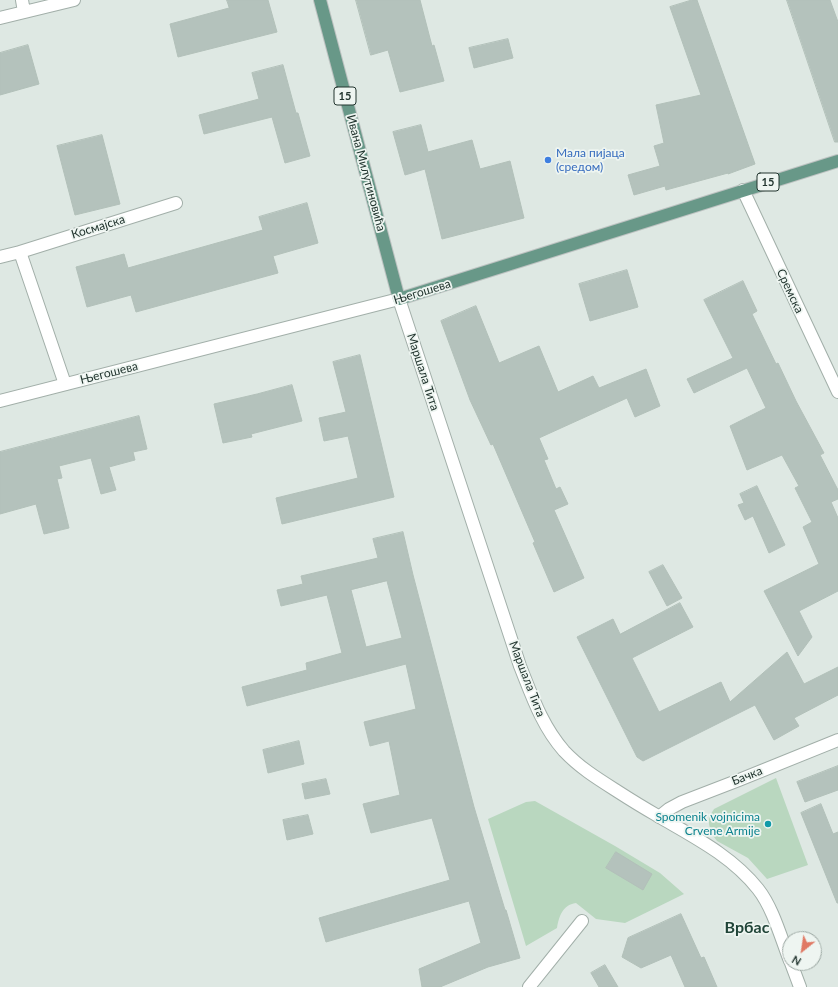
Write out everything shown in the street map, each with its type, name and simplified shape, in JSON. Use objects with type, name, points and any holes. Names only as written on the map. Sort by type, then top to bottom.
[{"type":"main road","name":"Ивана Милутиновића","points":[[320,0],[399,299]]},
{"type":"main road","name":"Његошева","points":[[399,299],[838,161]]},
{"type":"street","points":[[22,0],[24,12]]},
{"type":"street","points":[[0,18],[74,0]]},
{"type":"street","name":"Сремска","points":[[743,190],[838,392]]},
{"type":"street","name":"Космајска","points":[[0,257],[176,203]]},
{"type":"street","points":[[20,252],[65,384]]},
{"type":"street","name":"Његошева","points":[[0,401],[399,299]]},
{"type":"street","name":"Маршала Тита","points":[[399,299],[520,666],[540,716],[551,734],[564,750],[575,762],[593,776],[727,858],[746,875],[766,901],[782,942]]},
{"type":"street","name":"Бачка","points":[[659,817],[669,809],[682,802],[838,740]]},
{"type":"street","points":[[529,987],[582,921]]},
{"type":"street","name":"Маршала Тита","points":[[794,971],[800,987]]},
{"type":"green space","points":[[776,778],[808,865],[767,879],[748,858],[717,841],[711,833],[709,817],[714,809]]},
{"type":"green space","points":[[535,801],[660,873],[684,894],[625,923],[596,919],[576,903],[571,904],[562,912],[557,928],[526,946],[488,819],[526,802]]},
{"type":"building","points":[[227,0],[268,0],[277,32],[178,57],[170,24],[229,8]]},
{"type":"building","points":[[356,0],[420,0],[432,46],[434,45],[444,81],[400,92],[388,50],[371,55]]},
{"type":"building","points":[[692,0],[697,0],[755,164],[728,174],[666,190],[665,186],[634,195],[628,175],[660,166],[654,146],[664,143],[656,105],[701,95],[670,7]]},
{"type":"building","points":[[787,0],[830,0],[838,22],[838,142],[835,142]]},
{"type":"building","points":[[508,39],[513,58],[474,68],[469,48]]},
{"type":"building","points":[[28,45],[39,84],[0,95],[0,53]]},
{"type":"building","points":[[283,65],[310,156],[285,163],[272,117],[204,134],[199,115],[259,99],[252,73]]},
{"type":"building","points":[[421,125],[428,152],[472,140],[480,169],[510,161],[524,218],[442,239],[425,169],[405,175],[393,132]]},
{"type":"building","points":[[102,135],[120,204],[75,215],[57,146]]},
{"type":"building","points":[[307,203],[318,243],[273,256],[278,273],[136,312],[131,295],[87,307],[76,267],[124,254],[128,268],[263,230],[259,217]]},
{"type":"building","points":[[627,270],[638,307],[590,321],[579,284]]},
{"type":"building","points":[[743,281],[757,311],[752,314],[776,364],[778,363],[796,401],[824,453],[820,455],[838,490],[838,499],[831,502],[838,518],[838,591],[799,611],[812,637],[798,656],[764,591],[819,564],[803,527],[812,522],[795,488],[799,486],[782,455],[747,470],[730,426],[766,408],[747,368],[694,393],[687,379],[733,358],[704,300]]},
{"type":"building","points":[[476,306],[499,363],[539,346],[558,392],[593,376],[599,388],[646,369],[660,406],[635,417],[627,398],[539,438],[548,459],[544,460],[556,489],[560,487],[568,504],[554,510],[584,578],[554,592],[533,543],[535,542],[493,444],[491,445],[470,400],[441,321]]},
{"type":"building","points":[[360,355],[394,497],[282,524],[276,498],[358,478],[348,436],[324,441],[319,418],[346,412],[333,362]]},
{"type":"building","points":[[292,385],[302,421],[251,434],[252,437],[223,443],[214,404]]},
{"type":"building","points":[[139,416],[147,449],[133,452],[135,460],[109,467],[116,490],[101,494],[91,458],[59,466],[62,478],[57,479],[69,528],[44,534],[36,504],[0,514],[0,452]]},
{"type":"building","points":[[757,486],[785,545],[769,553],[753,516],[745,520],[738,505],[744,503],[740,494]]},
{"type":"building","points":[[403,532],[474,807],[520,958],[488,967],[440,987],[422,987],[419,969],[481,943],[469,901],[326,942],[319,918],[450,880],[432,818],[371,833],[363,804],[400,795],[389,741],[370,746],[364,722],[416,709],[406,664],[247,706],[242,687],[307,670],[306,663],[342,653],[327,595],[281,606],[277,590],[303,584],[301,576],[378,558],[373,539]],"holes":[[[387,581],[402,638],[366,647],[351,590]]]},
{"type":"building","points":[[663,565],[682,598],[667,606],[649,572]]},
{"type":"building","points":[[680,603],[693,627],[632,658],[659,712],[721,682],[730,702],[787,652],[804,684],[838,667],[838,695],[794,718],[799,726],[774,740],[755,705],[643,761],[637,757],[577,637],[613,619],[620,634]]},
{"type":"building","points":[[299,741],[304,764],[268,773],[263,750]]},
{"type":"building","points":[[838,766],[838,790],[805,802],[797,782]]},
{"type":"building","points":[[326,779],[330,794],[305,799],[302,784]]},
{"type":"building","points":[[821,804],[833,834],[838,832],[838,903],[801,813]]},
{"type":"building","points":[[308,815],[313,834],[287,840],[283,820]]},
{"type":"building","points":[[616,852],[652,874],[643,890],[606,868]]},
{"type":"building","points":[[681,914],[701,958],[704,957],[717,987],[685,987],[671,955],[641,968],[622,957],[628,938]]},
{"type":"building","points":[[605,965],[618,987],[599,987],[591,973]]},
{"type":"place","name":"Мала пијаца (средом)","points":[[548,160]]},
{"type":"place","name":"Spomenik vojnicima Crvene Armije","points":[[768,824]]},
{"type":"district","name":"Врбас","points":[[747,928]]}]
